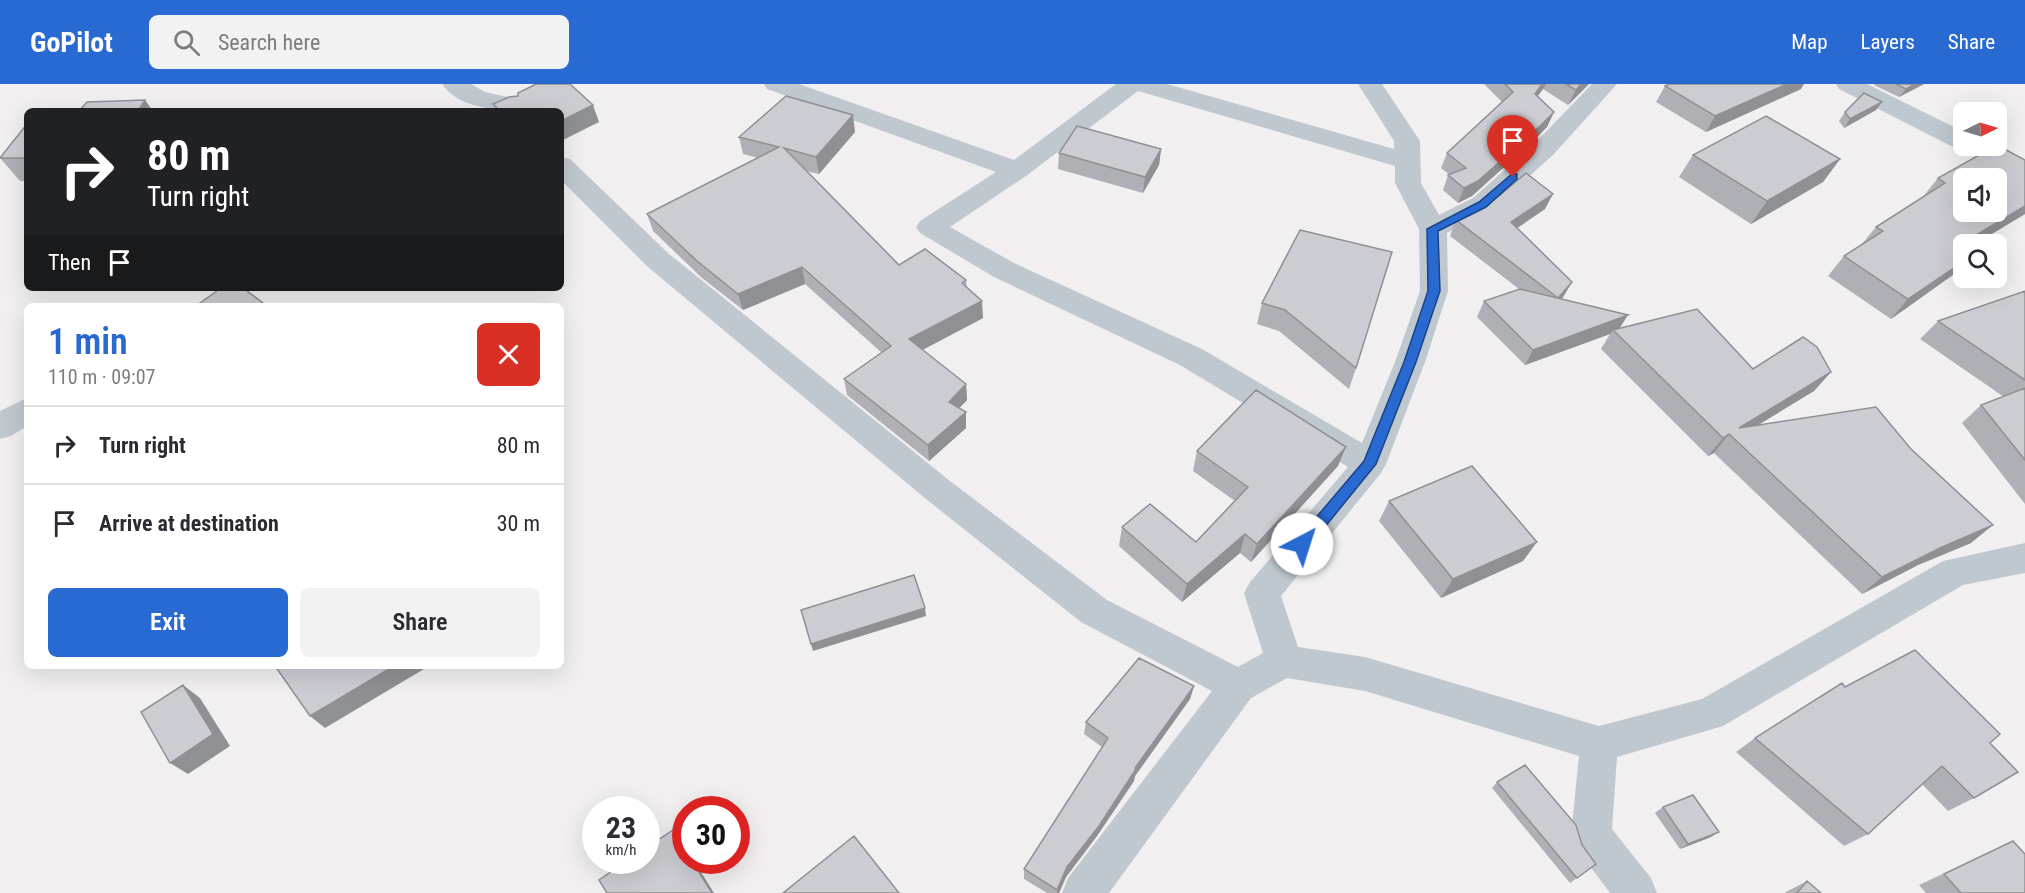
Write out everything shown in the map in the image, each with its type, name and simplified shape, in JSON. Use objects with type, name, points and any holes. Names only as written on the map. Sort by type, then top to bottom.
[{"type":"street","points":[[454,84],[478,98],[506,104]]},
{"type":"street","points":[[776,84],[1017,170]]},
{"type":"street","points":[[1132,84],[1017,170],[930,228],[1004,270],[1191,357],[1370,464]]},
{"type":"street","points":[[1140,84],[1407,161]]},
{"type":"street","points":[[1284,661],[1262,593],[1370,464],[1410,362],[1434,291],[1433,229],[1408,183],[1407,141],[1370,84]]},
{"type":"street","points":[[1433,229],[1482,204],[1544,149],[1605,84]]},
{"type":"street","points":[[1848,84],[1953,136]]},
{"type":"street","points":[[564,168],[658,261],[929,482],[1094,611],[1238,686]]},
{"type":"street","points":[[0,427],[24,412]]},
{"type":"street","points":[[1083,893],[1238,686],[1284,661],[1365,674],[1599,744],[1710,714],[1955,572],[2025,558]]},
{"type":"street","points":[[1599,744],[1591,835],[1636,893]]},
{"type":"building","points":[[536,84],[570,84],[593,105],[564,120],[564,108],[497,108],[493,104],[518,96],[518,93]]},
{"type":"building","points":[[1505,84],[1542,84],[1535,94],[1554,112],[1478,181],[1464,188],[1448,175],[1466,168],[1447,153],[1513,92]]},
{"type":"building","points":[[1566,84],[1581,84],[1576,90]]},
{"type":"building","points":[[1670,84],[1787,84],[1715,116],[1665,86]]},
{"type":"building","points":[[1896,84],[1915,84],[1906,89]]},
{"type":"building","points":[[1864,93],[1882,102],[1850,119],[1845,112]]},
{"type":"building","points":[[786,96],[853,115],[816,157],[784,148],[899,265],[925,249],[966,280],[962,283],[982,301],[909,339],[966,384],[949,402],[966,412],[928,445],[844,379],[891,346],[802,267],[738,294],[697,261],[647,214],[779,147],[739,137]]},
{"type":"building","points":[[145,100],[140,108],[82,108],[87,102]]},
{"type":"building","points":[[1766,116],[1840,159],[1767,201],[1693,155]]},
{"type":"building","points":[[1077,126],[1161,149],[1145,177],[1059,153]]},
{"type":"building","points":[[24,128],[24,158],[0,158]]},
{"type":"building","points":[[2007,150],[2025,160],[2025,206],[2007,217],[2007,168],[1956,168],[1977,156],[2007,156]]},
{"type":"building","points":[[1953,170],[1953,222],[1998,222],[1978,234],[1953,234],[1953,268],[1908,299],[1844,256],[1883,231],[1876,227],[1945,183],[1938,178]]},
{"type":"building","points":[[1526,173],[1553,194],[1511,222],[1572,282],[1558,298],[1456,220],[1499,196]]},
{"type":"building","points":[[1300,230],[1392,252],[1356,368],[1285,310],[1262,303]]},
{"type":"building","points":[[1520,289],[1628,315],[1533,350],[1484,301]]},
{"type":"building","points":[[217,291],[247,291],[263,303],[200,303]]},
{"type":"building","points":[[2025,291],[2025,380],[1938,321]]},
{"type":"building","points":[[1697,309],[1753,369],[1803,337],[1817,347],[1831,372],[1739,428],[1876,407],[1911,449],[1993,525],[1882,577],[1729,434],[1723,438],[1613,330]]},
{"type":"building","points":[[2025,388],[2025,460],[1981,405]]},
{"type":"building","points":[[1256,390],[1346,447],[1257,544],[1245,534],[1187,584],[1122,527],[1150,504],[1196,542],[1248,487],[1197,451]]},
{"type":"building","points":[[1472,466],[1537,542],[1453,579],[1389,501]]},
{"type":"building","points":[[914,575],[925,608],[811,644],[801,610]]},
{"type":"building","points":[[1915,650],[2000,734],[1990,743],[2018,772],[1974,798],[1942,766],[1868,834],[1755,738],[1842,683],[1845,687]]},
{"type":"building","points":[[1139,658],[1194,686],[1135,768],[1099,826],[1067,867],[1057,890],[1024,869],[1108,738],[1086,722]]},
{"type":"building","points":[[277,669],[389,669],[310,716]]},
{"type":"building","points":[[183,685],[213,734],[170,763],[141,712]]},
{"type":"building","points":[[1525,765],[1576,825],[1582,845],[1596,864],[1577,878],[1497,782]]},
{"type":"building","points":[[1693,795],[1719,832],[1688,844],[1663,807]]},
{"type":"building","points":[[672,831],[672,874],[700,874],[712,893],[607,893],[599,880],[608,874],[660,874],[660,839]]},
{"type":"building","points":[[854,836],[899,893],[783,893]]},
{"type":"building","points":[[2013,841],[2025,854],[2025,893],[1961,893],[1944,874]]},
{"type":"building","points":[[1807,881],[1821,893],[1797,893]]},
{"type":"route","points":[[1302,544],[1370,464],[1410,362],[1434,291],[1433,229],[1482,204],[1513,177]]}]
